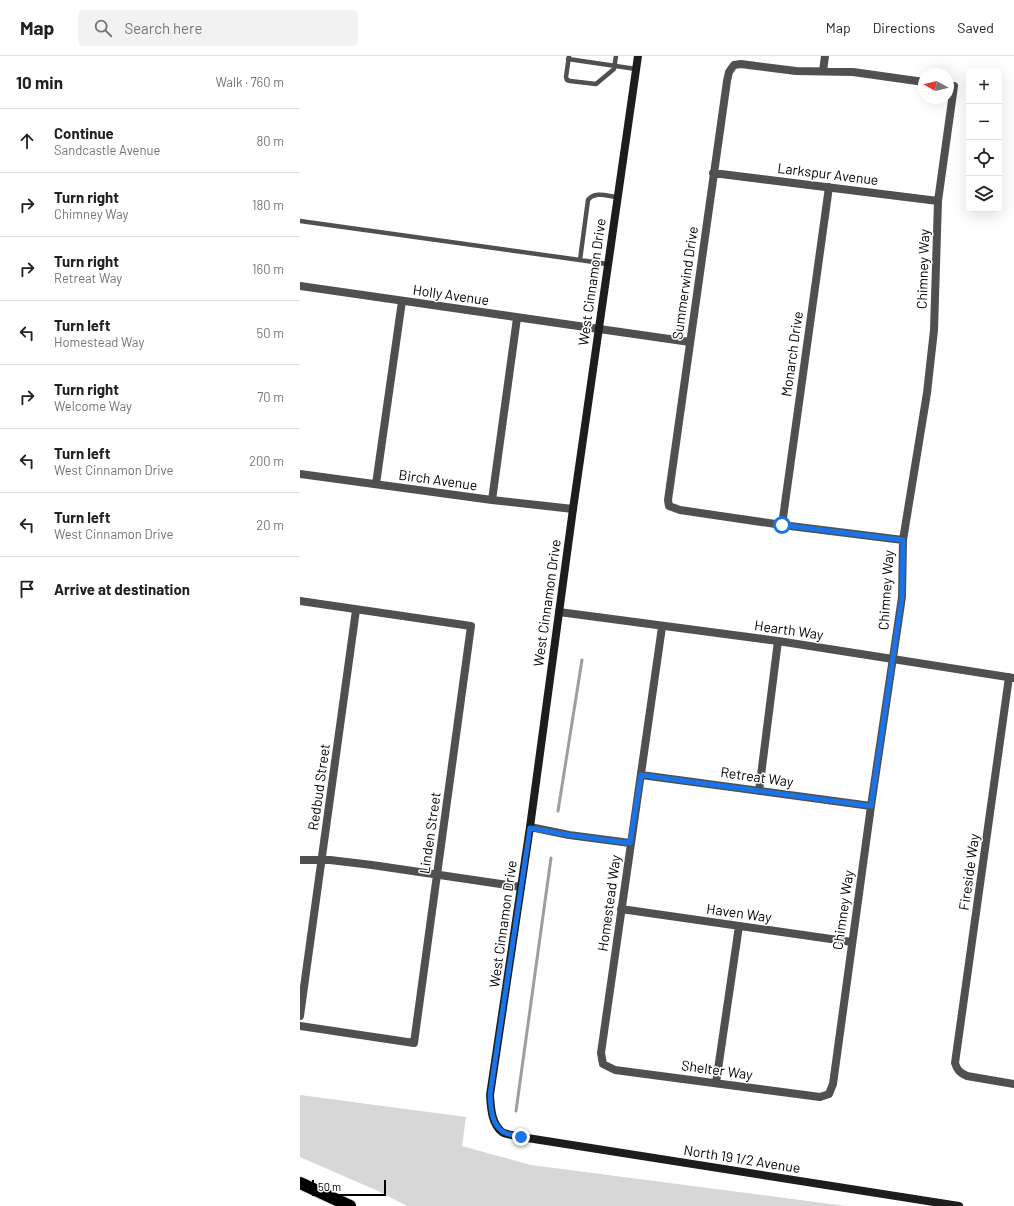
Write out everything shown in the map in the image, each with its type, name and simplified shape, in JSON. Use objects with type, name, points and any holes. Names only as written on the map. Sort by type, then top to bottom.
[{"type":"highway","points":[[300,1184],[319,1191],[350,1206]]},
{"type":"main road","name":"West Cinnamon Drive","points":[[521,1137],[502,1132],[494,1120],[490,1095],[530,828],[607,264],[638,56]]},
{"type":"main road","name":"North 19 1/2 Avenue","points":[[521,1137],[959,1206]]},
{"type":"street","points":[[825,56],[823,71],[853,72],[918,81]]},
{"type":"street","name":"Summerwind Drive","points":[[782,525],[680,510],[669,506],[668,494],[729,72],[734,65],[746,64],[796,71],[823,71]]},
{"type":"street","name":"Chimney Way","points":[[829,1094],[833,1084],[871,806],[902,596],[903,540],[927,393],[933,338],[938,201],[949,104]]},
{"type":"street","name":"Larkspur Avenue","points":[[714,173],[938,201]]},
{"type":"street","name":"Monarch Drive","points":[[782,525],[829,187]]},
{"type":"street","name":"Holly Avenue","points":[[300,286],[402,302],[690,342]]},
{"type":"street","points":[[376,484],[402,302]]},
{"type":"street","points":[[492,500],[517,318]]},
{"type":"street","name":"Birch Avenue","points":[[300,474],[492,500],[573,509]]},
{"type":"street","points":[[782,525],[903,540]]},
{"type":"street","points":[[300,601],[356,610]]},
{"type":"street","name":"Linden Street","points":[[300,1026],[414,1043],[471,626],[356,610]]},
{"type":"street","name":"Redbud Street","points":[[300,1016],[356,610]]},
{"type":"street","name":"Hearth Way","points":[[559,612],[662,627],[778,641],[1012,678]]},
{"type":"street","name":"Homestead Way","points":[[603,1064],[601,1054],[662,627]]},
{"type":"street","points":[[759,791],[778,641]]},
{"type":"street","name":"Fireside Way","points":[[1012,678],[955,1063],[957,1070],[967,1076],[1014,1084]]},
{"type":"street","name":"Retreat Way","points":[[641,775],[871,806]]},
{"type":"street","points":[[530,828],[630,843]]},
{"type":"street","points":[[300,860],[322,860],[372,865],[521,887]]},
{"type":"street","name":"Haven Way","points":[[622,909],[852,942]]},
{"type":"street","points":[[716,1083],[739,926]]},
{"type":"street","name":"Shelter Way","points":[[603,1064],[615,1070],[820,1097],[829,1094]]},
{"type":"lane","points":[[616,56],[615,66],[614,69],[596,84],[570,81],[566,77],[568,58],[615,66],[636,69]]},
{"type":"lane","points":[[580,260],[588,200],[595,194],[617,197]]},
{"type":"lane","points":[[300,221],[607,264]]},
{"type":"shaded area","points":[[300,1095],[466,1117],[462,1146],[531,1165],[846,1206],[407,1206],[378,1191],[300,1157]]},
{"type":"waterway","points":[[558,811],[582,660]]},
{"type":"waterway","points":[[516,1111],[551,858]]},
{"type":"route","points":[[521,1137],[502,1132],[494,1120],[490,1095],[530,828],[630,843],[641,775],[871,806],[902,596],[903,540],[782,525]]}]
